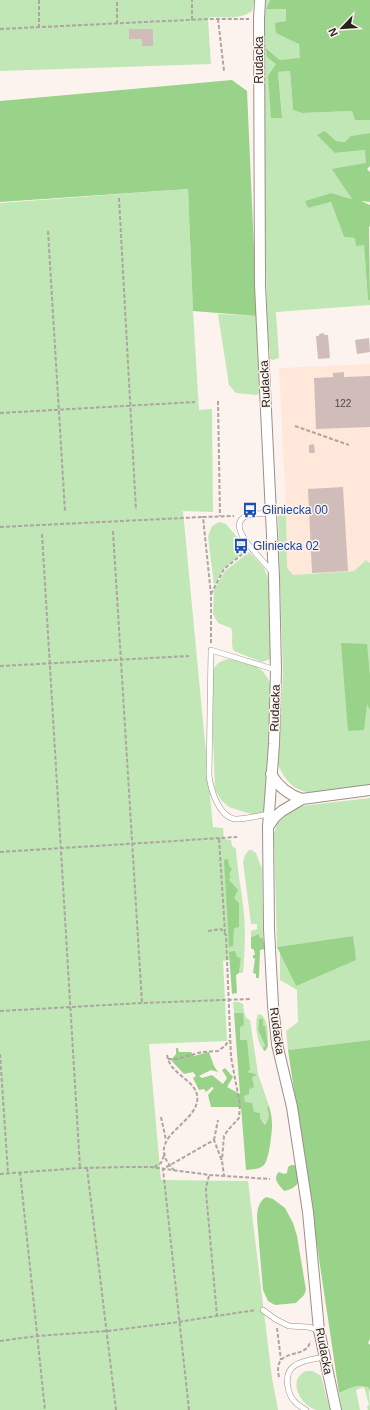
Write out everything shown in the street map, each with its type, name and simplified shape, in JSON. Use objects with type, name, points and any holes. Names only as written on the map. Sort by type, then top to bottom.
[{"type":"street","name":"Rudacka","points":[[260,0],[260,285],[274,577],[276,670],[274,744],[268,827],[269,929],[273,1015],[277,1044],[292,1107],[308,1212],[319,1330],[336,1410]]},
{"type":"street","points":[[271,774],[285,790],[293,796],[302,799]]},
{"type":"street","points":[[268,827],[282,811],[302,799],[370,790]]},
{"type":"lane","points":[[271,513],[247,516],[241,522],[240,530],[244,539],[270,568],[274,577]]},
{"type":"lane","points":[[269,814],[235,819],[225,814],[218,805],[214,796],[209,776],[211,650],[276,670]]},
{"type":"lane","points":[[263,1310],[275,1319],[289,1326],[308,1327],[319,1330]]},
{"type":"lane","points":[[306,1410],[295,1402],[291,1395],[288,1387],[290,1370],[304,1362],[324,1357]]},
{"type":"path","points":[[39,0],[39,28]]},
{"type":"path","points":[[117,0],[117,24]]},
{"type":"path","points":[[192,0],[192,20]]},
{"type":"path","points":[[0,30],[208,19],[259,19]]},
{"type":"path","points":[[218,19],[224,71]]},
{"type":"path","points":[[119,198],[136,510]]},
{"type":"path","points":[[48,231],[58,410],[66,512]]},
{"type":"path","points":[[218,401],[220,516]]},
{"type":"path","points":[[0,413],[195,402]]},
{"type":"path","points":[[295,426],[349,445]]},
{"type":"path","points":[[0,527],[203,516],[247,516]]},
{"type":"path","points":[[203,516],[211,595],[211,650]]},
{"type":"path","points":[[113,531],[142,1003]]},
{"type":"path","points":[[42,534],[48,663],[80,1168]]},
{"type":"path","points":[[211,595],[224,569],[251,548]]},
{"type":"path","points":[[0,666],[189,656]]},
{"type":"path","points":[[0,852],[237,838]]},
{"type":"path","points":[[219,839],[231,1057],[240,1105],[239,1118],[224,1136],[222,1161],[224,1176]]},
{"type":"path","points":[[208,931],[221,929],[225,933]]},
{"type":"path","points":[[0,1011],[250,999]]},
{"type":"path","points":[[168,1059],[177,1059],[202,1052],[218,1051],[225,1046],[230,1039]]},
{"type":"path","points":[[0,1054],[8,1173]]},
{"type":"path","points":[[166,1141],[172,1132],[196,1107],[197,1098],[194,1087],[173,1068],[167,1055]]},
{"type":"path","points":[[153,1168],[161,1163],[165,1153],[166,1141],[161,1117]]},
{"type":"path","points":[[218,1120],[214,1140],[222,1161]]},
{"type":"path","points":[[163,1169],[214,1140]]},
{"type":"path","points":[[165,1153],[170,1165],[176,1172]]},
{"type":"path","points":[[0,1174],[130,1166],[163,1169],[176,1172],[270,1179]]},
{"type":"path","points":[[87,1168],[116,1410]]},
{"type":"path","points":[[163,1169],[189,1410]]},
{"type":"path","points":[[20,1172],[45,1410]]},
{"type":"path","points":[[210,1175],[206,1192],[217,1316]]},
{"type":"path","points":[[0,1341],[37,1336],[107,1331],[263,1310]]},
{"type":"path","points":[[275,1319],[281,1360]]},
{"type":"shaded area","points":[[370,364],[370,563],[366,560],[354,571],[293,575],[287,568],[286,509],[279,368]]},
{"type":"green space","points":[[0,0],[254,0],[252,11],[247,14],[237,17],[210,17],[208,19],[211,64],[0,71]]},
{"type":"green space","points":[[264,0],[270,0],[266,9],[286,9],[286,21],[299,44],[301,59],[280,60],[267,48],[276,64],[282,117],[278,72],[290,71],[293,110],[302,113],[352,111],[355,120],[370,120],[370,133],[352,136],[346,142],[336,141],[325,131],[335,153],[366,150],[366,163],[353,199],[331,193],[305,201],[308,208],[331,202],[344,237],[355,238],[364,244],[368,300],[370,300],[370,305],[276,312],[279,358],[273,360],[270,359],[270,350],[268,346],[260,35]]},
{"type":"green space","points":[[270,0],[370,0],[370,120],[355,120],[352,111],[302,113],[293,110],[290,71],[278,72],[282,118],[271,118],[268,76],[276,64],[267,57],[266,48],[280,60],[300,58],[299,44],[276,33],[275,23],[286,21],[286,9],[266,9]]},
{"type":"green space","points":[[232,80],[247,91],[257,316],[193,311],[188,189],[0,202],[0,101]]},
{"type":"green space","points":[[325,131],[336,141],[345,142],[351,136],[370,133],[370,166],[367,169],[370,172],[370,202],[361,201],[370,205],[370,300],[368,300],[364,245],[356,246],[355,238],[344,237],[331,202],[308,208],[305,201],[331,193],[352,199],[332,169],[366,163],[365,150],[335,153],[317,135]]},
{"type":"green space","points":[[188,189],[199,410],[212,409],[213,512],[183,511],[213,827],[223,828],[224,839],[231,840],[232,846],[236,849],[244,914],[245,947],[243,973],[239,973],[241,959],[229,952],[230,960],[223,961],[227,1041],[149,1044],[161,1180],[248,1181],[272,1378],[278,1410],[0,1410],[0,203]],"holes":[[[225,860],[228,860],[229,874],[231,876],[229,880],[234,898],[233,946]]]},
{"type":"green space","points":[[218,314],[257,316],[259,393],[257,395],[236,393],[229,385]]},
{"type":"green space","points":[[286,509],[287,568],[293,575],[354,571],[366,560],[370,563],[370,788],[323,793],[306,792],[293,786],[278,765],[283,673],[278,517],[281,512]]},
{"type":"green space","points":[[219,522],[226,524],[247,549],[223,569],[214,586],[208,536],[212,526]]},
{"type":"green space","points":[[249,552],[264,568],[271,586],[271,659],[262,662],[234,651],[232,646],[231,628],[218,623],[213,614],[214,590],[225,571]]},
{"type":"green space","points":[[341,643],[367,644],[370,677],[370,710],[367,704],[364,730],[348,731]]},
{"type":"green space","points":[[229,659],[250,664],[260,669],[268,679],[271,687],[265,810],[254,815],[229,807],[221,800],[215,789],[211,681],[216,666],[224,660]]},
{"type":"green space","points":[[370,798],[370,1040],[288,1050],[286,1031],[298,1022],[297,990],[280,980],[280,952],[296,986],[353,936],[277,947],[274,834],[277,824],[284,817],[301,806]]},
{"type":"green space","points":[[249,850],[256,853],[262,869],[263,938],[260,938],[259,934],[251,937],[251,931],[257,929],[257,924],[251,924],[243,862],[245,855]]},
{"type":"green space","points":[[228,859],[229,866],[232,869],[229,874],[231,876],[229,880],[238,890],[234,898],[239,903],[239,927],[234,928],[233,946],[229,947],[224,860]]},
{"type":"green space","points":[[259,934],[260,938],[263,938],[265,949],[260,950],[259,978],[256,978],[256,974],[253,973],[255,959],[253,958],[253,955],[255,955],[254,950],[251,948],[251,937]]},
{"type":"green space","points":[[353,936],[356,960],[296,986],[277,947]]},
{"type":"green space","points":[[235,951],[237,957],[241,958],[239,973],[236,975],[237,993],[232,994],[229,952]]},
{"type":"green space","points":[[233,1002],[239,1002],[244,1005],[243,1007],[246,1018],[250,1020],[258,1074],[269,1106],[267,1107],[269,1116],[266,1125],[245,1102],[244,1096],[249,1089],[252,1077],[256,1076],[247,1072],[247,1040],[240,1040],[240,1027],[243,1013],[234,1013]]},
{"type":"green space","points":[[234,1013],[243,1013],[244,1025],[240,1027],[240,1040],[247,1040],[250,1070],[247,1072],[255,1074],[256,1076],[252,1077],[254,1087],[249,1089],[249,1094],[244,1096],[245,1102],[252,1103],[254,1112],[260,1113],[260,1118],[265,1125],[269,1114],[267,1107],[269,1106],[272,1120],[271,1140],[266,1162],[260,1168],[246,1170],[241,1107],[211,1107],[208,1095],[214,1088],[212,1087],[206,1092],[204,1089],[199,1090],[193,1078],[196,1076],[193,1072],[184,1074],[171,1060],[176,1054],[176,1048],[178,1048],[179,1052],[191,1052],[194,1056],[209,1052],[218,1072],[211,1070],[199,1076],[202,1078],[212,1075],[223,1084],[227,1078],[222,1070],[225,1068],[233,1077],[227,1087],[240,1094]]},
{"type":"green space","points":[[258,1014],[262,1015],[264,1018],[268,1029],[268,1046],[265,1027],[263,1026],[263,1019],[259,1020],[258,1030],[265,1047],[263,1048],[264,1051],[257,1033],[256,1023]]},
{"type":"green space","points":[[259,1019],[263,1019],[263,1026],[265,1026],[268,1046],[264,1051],[263,1048],[265,1046],[258,1030]]},
{"type":"green space","points":[[370,1040],[370,1339],[368,1343],[370,1345],[370,1392],[369,1388],[361,1386],[339,1393],[288,1050]]},
{"type":"green space","points":[[291,1165],[296,1167],[298,1183],[292,1188],[284,1191],[277,1182],[276,1177],[279,1172],[284,1174],[287,1173],[288,1167]]},
{"type":"green space","points":[[266,1197],[273,1199],[285,1208],[293,1223],[297,1236],[306,1290],[304,1295],[296,1303],[275,1305],[268,1301],[263,1290],[257,1216],[260,1204]]},
{"type":"green space","points":[[306,1371],[313,1371],[321,1376],[330,1410],[317,1410],[311,1408],[301,1398],[296,1386],[297,1380],[300,1375]]},
{"type":"green space","points":[[364,1386],[369,1388],[370,1410],[368,1410],[367,1406],[369,1405],[364,1387],[356,1390],[360,1410],[342,1410],[339,1393],[353,1387]]},
{"type":"building","points":[[129,29],[153,29],[153,46],[142,46],[142,39],[129,39]]},
{"type":"building","points":[[324,333],[324,335],[328,335],[330,358],[318,359],[316,336]]},
{"type":"building","points":[[369,338],[370,352],[357,354],[355,340]]},
{"type":"building","points":[[344,372],[344,377],[370,376],[370,427],[316,429],[314,378],[333,377],[333,373]]},
{"type":"building","points":[[314,444],[315,453],[309,453],[309,445]]},
{"type":"building","points":[[343,487],[348,571],[312,573],[308,489]]},
{"type":"place","name":"Gliniecka 00","points":[[250,510]]},
{"type":"place","name":"Gliniecka 02","points":[[241,546]]}]
